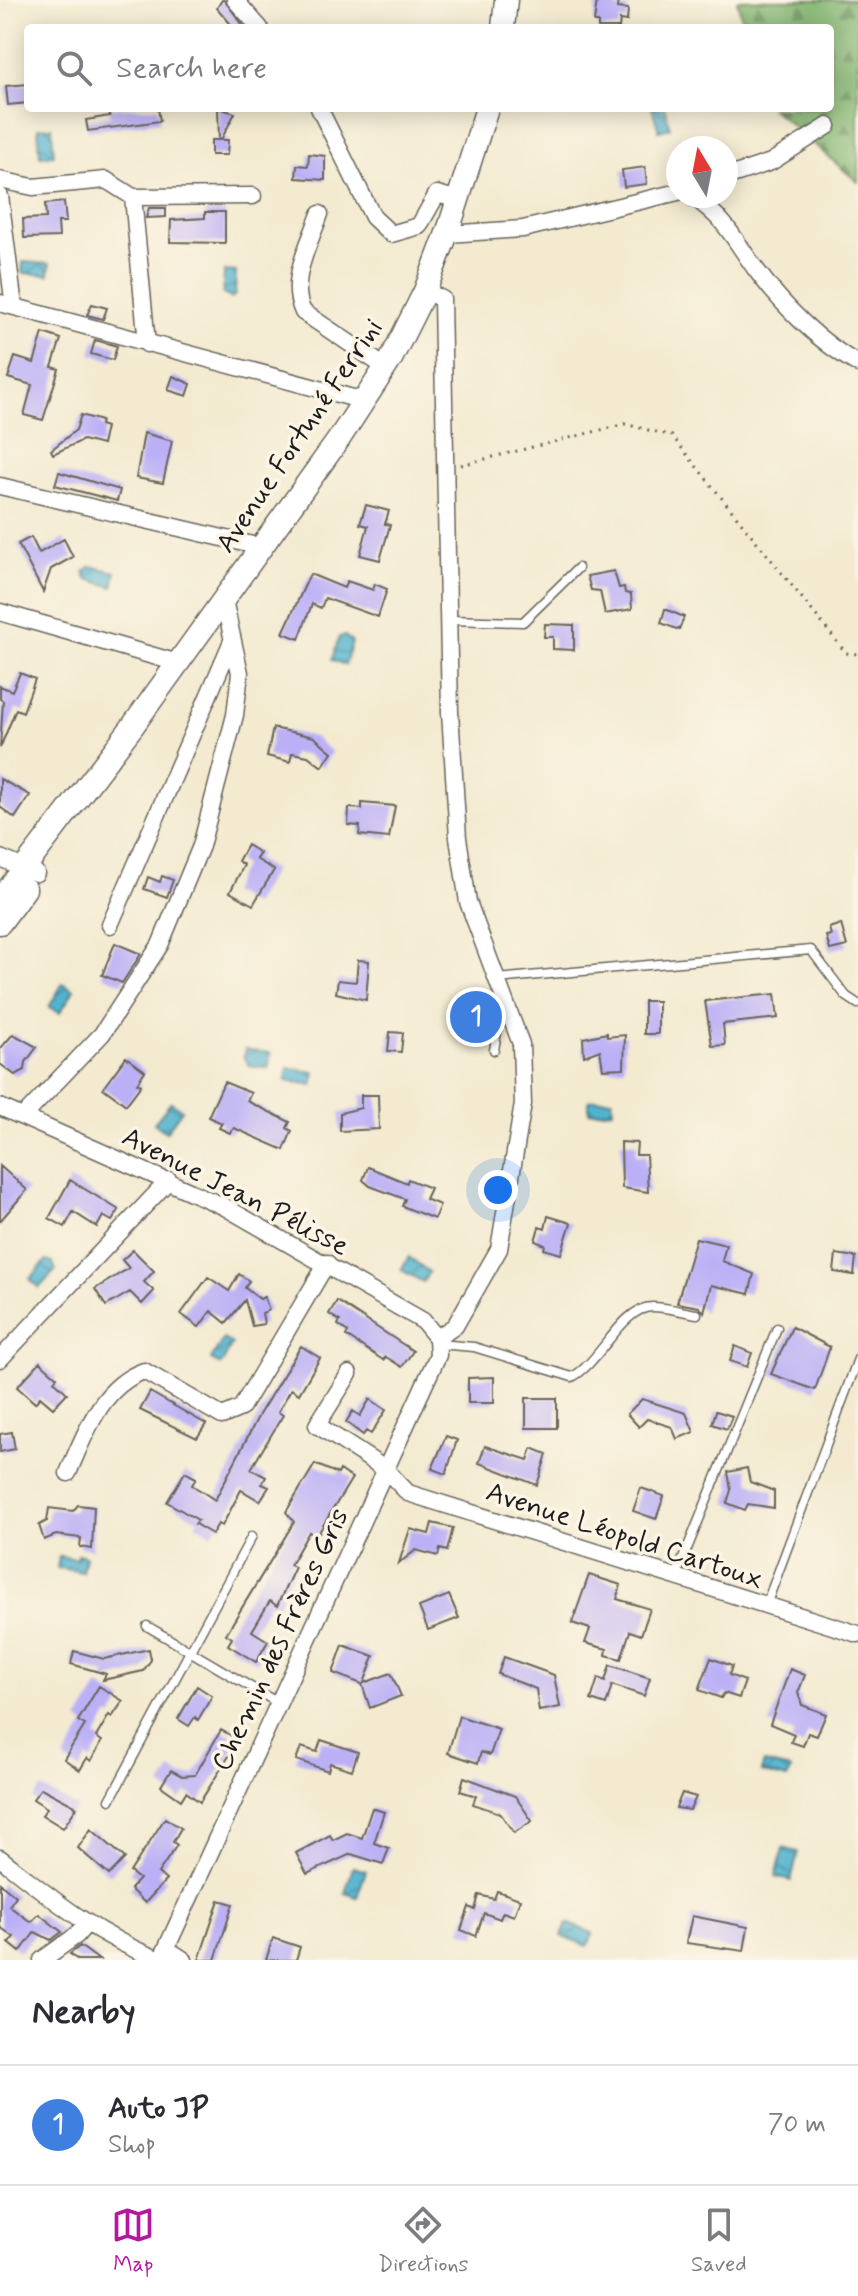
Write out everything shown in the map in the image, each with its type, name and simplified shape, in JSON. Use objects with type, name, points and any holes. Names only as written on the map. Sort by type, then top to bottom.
[{"type":"main road","points":[[503,24],[506,0]]},
{"type":"main road","name":"Avenue Fortuné Ferrini","points":[[0,923],[30,870],[224,600],[385,367],[425,291],[459,200],[486,112]]},
{"type":"main road","name":"Avenue Fortuné Ferrini","points":[[0,900],[30,870]]},
{"type":"street","points":[[235,0],[256,24]]},
{"type":"street","points":[[321,112],[373,217],[391,234],[419,226],[437,194],[459,200]]},
{"type":"street","points":[[738,173],[771,162],[828,126]]},
{"type":"street","points":[[0,180],[33,187],[106,180],[133,197],[253,196]]},
{"type":"street","points":[[447,234],[523,229],[666,195]]},
{"type":"street","points":[[0,196],[7,305],[364,401]]},
{"type":"street","points":[[133,197],[147,344]]},
{"type":"street","points":[[709,208],[721,216],[758,272],[800,320],[858,364]]},
{"type":"street","points":[[320,214],[298,274],[297,299],[303,312],[385,367]]},
{"type":"street","points":[[425,291],[442,299],[448,620],[458,838],[468,902],[521,1044],[523,1104],[499,1249],[455,1326],[438,1341]]},
{"type":"street","points":[[0,486],[261,547]]},
{"type":"street","points":[[23,1117],[102,1034],[160,945],[201,846],[235,715],[240,673],[224,600]]},
{"type":"street","points":[[0,612],[178,663]]},
{"type":"street","points":[[110,925],[232,641]]},
{"type":"street","points":[[0,858],[30,870]]},
{"type":"street","name":"Avenue Jean Pélisse","points":[[0,1107],[169,1180],[327,1263],[423,1321],[438,1341]]},
{"type":"street","points":[[0,1359],[169,1180]]},
{"type":"street","points":[[68,1473],[92,1418],[124,1378],[144,1371],[222,1416],[241,1408],[327,1263]]},
{"type":"street","name":"Chemin des Frères Gris","points":[[162,1956],[438,1355],[438,1341]]},
{"type":"street","name":"Avenue Léopold Cartoux","points":[[349,1374],[317,1425],[385,1469],[408,1493],[858,1634]]},
{"type":"street","points":[[0,1858],[114,1942],[184,1960]]},
{"type":"street","points":[[42,1960],[77,1935],[86,1924]]},
{"type":"lane","points":[[448,620],[523,622],[578,568]]},
{"type":"lane","points":[[496,979],[811,950],[846,996],[858,1004]]},
{"type":"lane","points":[[494,1050],[503,998]]},
{"type":"lane","points":[[438,1341],[474,1347],[572,1377],[585,1371],[634,1312],[650,1307],[697,1314]]},
{"type":"lane","points":[[675,1577],[777,1328]]},
{"type":"lane","points":[[766,1606],[858,1359]]},
{"type":"lane","points":[[110,1800],[252,1536]]},
{"type":"lane","points":[[147,1626],[278,1703]]},
{"type":"path","points":[[445,469],[625,424],[672,436],[846,653],[858,654]]},
{"type":"green space","points":[[737,0],[858,0],[858,182],[776,112],[834,112],[834,24],[743,24]]},
{"type":"water","points":[[653,112],[666,112],[670,128],[659,131]]},
{"type":"water","points":[[52,127],[54,155],[40,156],[38,128]]},
{"type":"water","points":[[23,262],[50,264],[49,275],[22,273]]},
{"type":"water","points":[[224,271],[236,272],[235,295],[231,298],[223,294]]},
{"type":"water","points":[[91,566],[116,572],[113,587],[87,579],[84,572]]},
{"type":"water","points":[[345,636],[352,642],[345,665],[332,660],[339,637]]},
{"type":"water","points":[[63,983],[74,990],[60,1013],[49,1007]]},
{"type":"water","points":[[245,1049],[271,1053],[268,1068],[249,1065],[244,1058]]},
{"type":"water","points":[[288,1068],[315,1072],[313,1085],[286,1081]]},
{"type":"water","points":[[612,1099],[613,1110],[589,1112],[589,1100]]},
{"type":"water","points":[[171,1102],[182,1110],[166,1132],[154,1123]]},
{"type":"water","points":[[409,1257],[429,1272],[423,1282],[401,1270]]},
{"type":"water","points":[[46,1261],[53,1263],[56,1270],[39,1288],[30,1279]]},
{"type":"water","points":[[223,1339],[232,1344],[221,1365],[211,1360]]},
{"type":"water","points":[[78,1554],[85,1556],[82,1572],[57,1568],[59,1556],[77,1559]]},
{"type":"water","points":[[764,1763],[791,1769],[787,1779],[761,1772]]},
{"type":"water","points":[[783,1848],[798,1852],[791,1881],[776,1877]]},
{"type":"water","points":[[353,1867],[366,1871],[357,1897],[345,1893]]},
{"type":"water","points":[[567,1923],[593,1933],[588,1946],[562,1936]]},
{"type":"building","points":[[224,0],[242,24],[231,24],[217,8]]},
{"type":"building","points":[[597,0],[618,0],[617,8],[628,9],[627,21],[620,20],[620,24],[594,22]]},
{"type":"building","points":[[24,84],[24,103],[8,105],[6,86]]},
{"type":"building","points":[[110,112],[159,112],[160,121],[88,131],[86,120],[110,116]]},
{"type":"building","points":[[218,112],[235,113],[221,140],[228,140],[227,155],[211,155],[211,140],[219,140]]},
{"type":"building","points":[[309,154],[325,156],[325,180],[296,178],[297,165],[308,166]]},
{"type":"building","points":[[645,167],[647,184],[624,187],[622,170]]},
{"type":"building","points":[[64,202],[66,222],[58,222],[59,237],[24,238],[23,219],[46,218],[45,204]]},
{"type":"building","points":[[149,208],[166,208],[166,217],[146,218]]},
{"type":"building","points":[[205,212],[225,212],[225,243],[170,242],[171,220],[205,218]]},
{"type":"building","points":[[92,304],[107,308],[103,319],[87,315]]},
{"type":"building","points":[[43,333],[61,339],[52,367],[59,369],[43,420],[24,415],[32,385],[8,378],[15,357],[34,363]]},
{"type":"building","points":[[95,340],[117,346],[113,360],[91,354]]},
{"type":"building","points":[[173,376],[191,384],[187,396],[168,390]]},
{"type":"building","points":[[81,415],[101,421],[100,425],[106,427],[102,445],[83,440],[53,454],[51,450],[76,430]]},
{"type":"building","points":[[144,433],[172,441],[163,483],[136,478]]},
{"type":"building","points":[[59,472],[120,490],[117,501],[55,485]]},
{"type":"building","points":[[366,505],[389,511],[385,524],[390,525],[380,560],[360,555],[368,526],[360,524]]},
{"type":"building","points":[[31,537],[39,553],[64,539],[73,557],[51,569],[43,592],[18,544]]},
{"type":"building","points":[[614,571],[619,588],[624,587],[625,593],[631,594],[632,609],[605,614],[600,591],[591,590],[587,576]]},
{"type":"building","points":[[310,574],[344,588],[347,581],[373,590],[375,584],[387,589],[378,617],[325,598],[321,608],[312,604],[299,639],[283,633]]},
{"type":"building","points":[[665,609],[684,617],[679,630],[661,623]]},
{"type":"building","points":[[545,624],[574,625],[574,650],[553,649],[553,637],[544,637]]},
{"type":"building","points":[[20,673],[35,679],[23,712],[16,709],[0,748],[3,701],[0,699],[0,686],[12,691]]},
{"type":"building","points":[[273,728],[314,737],[332,752],[322,767],[308,756],[292,753],[290,762],[267,756]]},
{"type":"building","points":[[0,779],[30,795],[15,818],[0,807]]},
{"type":"building","points":[[362,803],[395,806],[389,838],[359,835],[360,826],[348,825],[349,808],[362,809]]},
{"type":"building","points":[[247,845],[260,853],[256,859],[274,870],[253,905],[230,892],[244,865],[238,861]]},
{"type":"building","points":[[162,876],[173,880],[167,897],[144,889],[148,877],[160,882]]},
{"type":"building","points":[[841,924],[847,946],[830,950],[826,936],[831,935],[829,928]]},
{"type":"building","points":[[115,943],[141,954],[122,983],[102,975]]},
{"type":"building","points":[[358,960],[369,961],[366,1000],[336,993],[338,980],[356,982]]},
{"type":"building","points":[[775,994],[778,1018],[723,1024],[725,1045],[712,1046],[705,1001]]},
{"type":"building","points":[[464,1000],[489,1000],[489,1035],[464,1035]]},
{"type":"building","points":[[644,1001],[658,1001],[658,1034],[644,1034]]},
{"type":"building","points":[[390,1032],[403,1033],[401,1052],[388,1051]]},
{"type":"building","points":[[607,1033],[607,1037],[625,1035],[624,1068],[603,1069],[600,1050],[584,1056],[583,1038]]},
{"type":"building","points":[[13,1034],[37,1047],[26,1062],[25,1070],[15,1075],[0,1064],[0,1049]]},
{"type":"building","points":[[126,1057],[145,1071],[137,1083],[141,1085],[126,1105],[103,1088]]},
{"type":"building","points":[[224,1082],[251,1093],[247,1101],[290,1122],[287,1128],[292,1131],[284,1150],[234,1128],[230,1133],[219,1128],[222,1123],[208,1117]]},
{"type":"building","points":[[361,1095],[378,1095],[379,1129],[340,1131],[340,1113],[361,1108]]},
{"type":"building","points":[[621,1142],[637,1143],[636,1155],[646,1155],[648,1192],[622,1188]]},
{"type":"building","points":[[0,1166],[27,1190],[0,1221]]},
{"type":"building","points":[[368,1167],[407,1183],[408,1179],[430,1188],[425,1199],[440,1205],[434,1219],[402,1206],[405,1199],[370,1186],[363,1180]]},
{"type":"building","points":[[70,1180],[119,1210],[112,1221],[103,1216],[97,1227],[73,1212],[65,1227],[49,1218]]},
{"type":"building","points":[[548,1216],[571,1223],[561,1254],[544,1249],[545,1245],[535,1241],[539,1227],[545,1229]]},
{"type":"building","points":[[696,1238],[726,1245],[722,1261],[754,1274],[749,1294],[711,1285],[704,1312],[699,1307],[677,1303]]},
{"type":"building","points":[[133,1250],[154,1271],[144,1282],[154,1291],[142,1304],[130,1292],[106,1306],[95,1289],[129,1268],[122,1260]]},
{"type":"building","points":[[836,1254],[856,1257],[854,1275],[834,1272]]},
{"type":"building","points":[[239,1274],[249,1281],[245,1288],[260,1299],[264,1297],[269,1310],[262,1313],[264,1324],[252,1326],[245,1300],[226,1323],[211,1311],[199,1327],[181,1314],[208,1277],[229,1291]]},
{"type":"building","points":[[337,1301],[413,1351],[402,1367],[386,1357],[383,1360],[346,1336],[348,1332],[338,1325],[340,1321],[329,1314]]},
{"type":"building","points":[[792,1327],[830,1347],[815,1390],[771,1374]]},
{"type":"building","points":[[301,1346],[320,1358],[299,1394],[291,1389],[278,1412],[283,1415],[251,1469],[266,1477],[262,1484],[269,1487],[260,1501],[241,1490],[222,1526],[218,1524],[212,1534],[195,1524],[198,1520],[167,1502],[185,1472],[196,1478],[192,1485],[215,1500],[260,1413]]},
{"type":"building","points":[[735,1346],[752,1353],[747,1367],[730,1361]]},
{"type":"building","points":[[40,1362],[57,1377],[54,1381],[67,1393],[53,1408],[40,1397],[35,1403],[17,1387]]},
{"type":"building","points":[[494,1377],[494,1403],[468,1403],[468,1378]]},
{"type":"building","points":[[150,1392],[206,1424],[197,1438],[140,1410]]},
{"type":"building","points":[[526,1398],[557,1398],[557,1428],[526,1428]]},
{"type":"building","points":[[370,1399],[386,1410],[371,1434],[366,1431],[363,1435],[346,1422],[353,1411],[360,1416]]},
{"type":"building","points":[[642,1399],[686,1413],[694,1432],[677,1439],[672,1427],[647,1419],[639,1427],[627,1414]]},
{"type":"building","points":[[716,1411],[732,1416],[727,1429],[712,1424]]},
{"type":"building","points":[[12,1432],[15,1449],[0,1452],[0,1434]]},
{"type":"building","points":[[446,1436],[457,1440],[446,1474],[432,1469]]},
{"type":"building","points":[[485,1446],[528,1460],[532,1448],[547,1454],[537,1485],[479,1463]]},
{"type":"building","points":[[315,1464],[338,1474],[340,1470],[352,1478],[316,1537],[309,1532],[290,1565],[295,1567],[277,1606],[270,1601],[252,1631],[268,1641],[256,1662],[228,1645],[232,1638],[226,1634],[294,1522],[286,1512]]},
{"type":"building","points":[[747,1468],[750,1482],[774,1491],[774,1508],[748,1504],[745,1510],[727,1503],[731,1490],[728,1472]]},
{"type":"building","points":[[641,1488],[664,1496],[656,1519],[633,1511]]},
{"type":"building","points":[[78,1505],[94,1507],[92,1549],[80,1547],[81,1538],[56,1535],[44,1540],[39,1525],[47,1521],[49,1508],[73,1511]]},
{"type":"building","points":[[432,1523],[453,1528],[447,1551],[440,1549],[438,1556],[416,1550],[399,1563],[410,1529],[429,1534]]},
{"type":"building","points":[[589,1575],[621,1585],[617,1599],[650,1609],[641,1635],[630,1631],[621,1659],[606,1655],[607,1649],[585,1643],[590,1629],[572,1623]]},
{"type":"building","points":[[449,1595],[459,1618],[428,1630],[419,1607]]},
{"type":"building","points":[[343,1645],[374,1656],[364,1683],[391,1673],[401,1696],[370,1708],[362,1684],[333,1673]]},
{"type":"building","points":[[149,1649],[151,1660],[143,1671],[103,1680],[106,1674],[71,1664],[74,1651],[104,1659]]},
{"type":"building","points":[[504,1657],[554,1675],[560,1707],[539,1711],[536,1689],[498,1674]]},
{"type":"building","points":[[711,1658],[732,1666],[729,1675],[745,1681],[739,1698],[724,1693],[721,1698],[699,1690]]},
{"type":"building","points":[[610,1665],[650,1678],[644,1696],[612,1685],[606,1705],[591,1700],[598,1678],[605,1681]]},
{"type":"building","points":[[790,1669],[805,1675],[798,1693],[802,1705],[826,1714],[817,1736],[808,1733],[803,1746],[791,1742],[794,1734],[770,1724]]},
{"type":"building","points":[[99,1686],[123,1701],[112,1717],[109,1715],[96,1737],[102,1741],[91,1761],[87,1758],[80,1770],[64,1759],[85,1725],[78,1721]]},
{"type":"building","points":[[197,1686],[212,1696],[198,1720],[195,1717],[189,1726],[178,1719]]},
{"type":"building","points":[[459,1716],[499,1729],[490,1755],[481,1752],[478,1763],[448,1753]]},
{"type":"building","points":[[221,1730],[239,1740],[200,1802],[186,1792],[181,1800],[161,1786],[171,1770],[182,1776],[195,1775]]},
{"type":"building","points":[[321,1740],[358,1752],[352,1770],[330,1763],[328,1771],[296,1760],[301,1747],[317,1752]]},
{"type":"building","points":[[464,1777],[515,1796],[532,1821],[514,1833],[500,1813],[473,1804],[476,1796],[460,1791]]},
{"type":"building","points":[[41,1788],[77,1807],[63,1828],[42,1815],[47,1808],[33,1799]]},
{"type":"building","points":[[682,1793],[696,1797],[690,1810],[676,1808]]},
{"type":"building","points":[[372,1808],[384,1812],[374,1843],[389,1848],[383,1864],[351,1854],[307,1874],[296,1853],[330,1835],[333,1840],[347,1833],[362,1838]]},
{"type":"building","points":[[165,1818],[181,1828],[173,1842],[177,1845],[158,1873],[166,1880],[145,1903],[130,1889],[139,1879],[130,1872]]},
{"type":"building","points":[[91,1829],[125,1858],[109,1875],[78,1848]]},
{"type":"building","points":[[0,1883],[16,1896],[9,1906],[31,1922],[39,1914],[62,1932],[51,1940],[35,1932],[20,1952],[9,1943],[14,1937],[0,1927]]},
{"type":"building","points":[[497,1891],[520,1899],[514,1916],[503,1912],[500,1919],[484,1913],[476,1936],[461,1930],[469,1907],[475,1910],[479,1895],[494,1899]]},
{"type":"building","points":[[219,1900],[233,1904],[215,1960],[199,1960]]},
{"type":"building","points":[[692,1916],[748,1927],[744,1951],[686,1943]]},
{"type":"building","points":[[273,1938],[300,1947],[296,1960],[266,1960]]},
{"type":"building","points":[[80,1946],[99,1960],[78,1960],[70,1954]]},
{"type":"place","name":"Auto JP","points":[[476,1017]]}]
